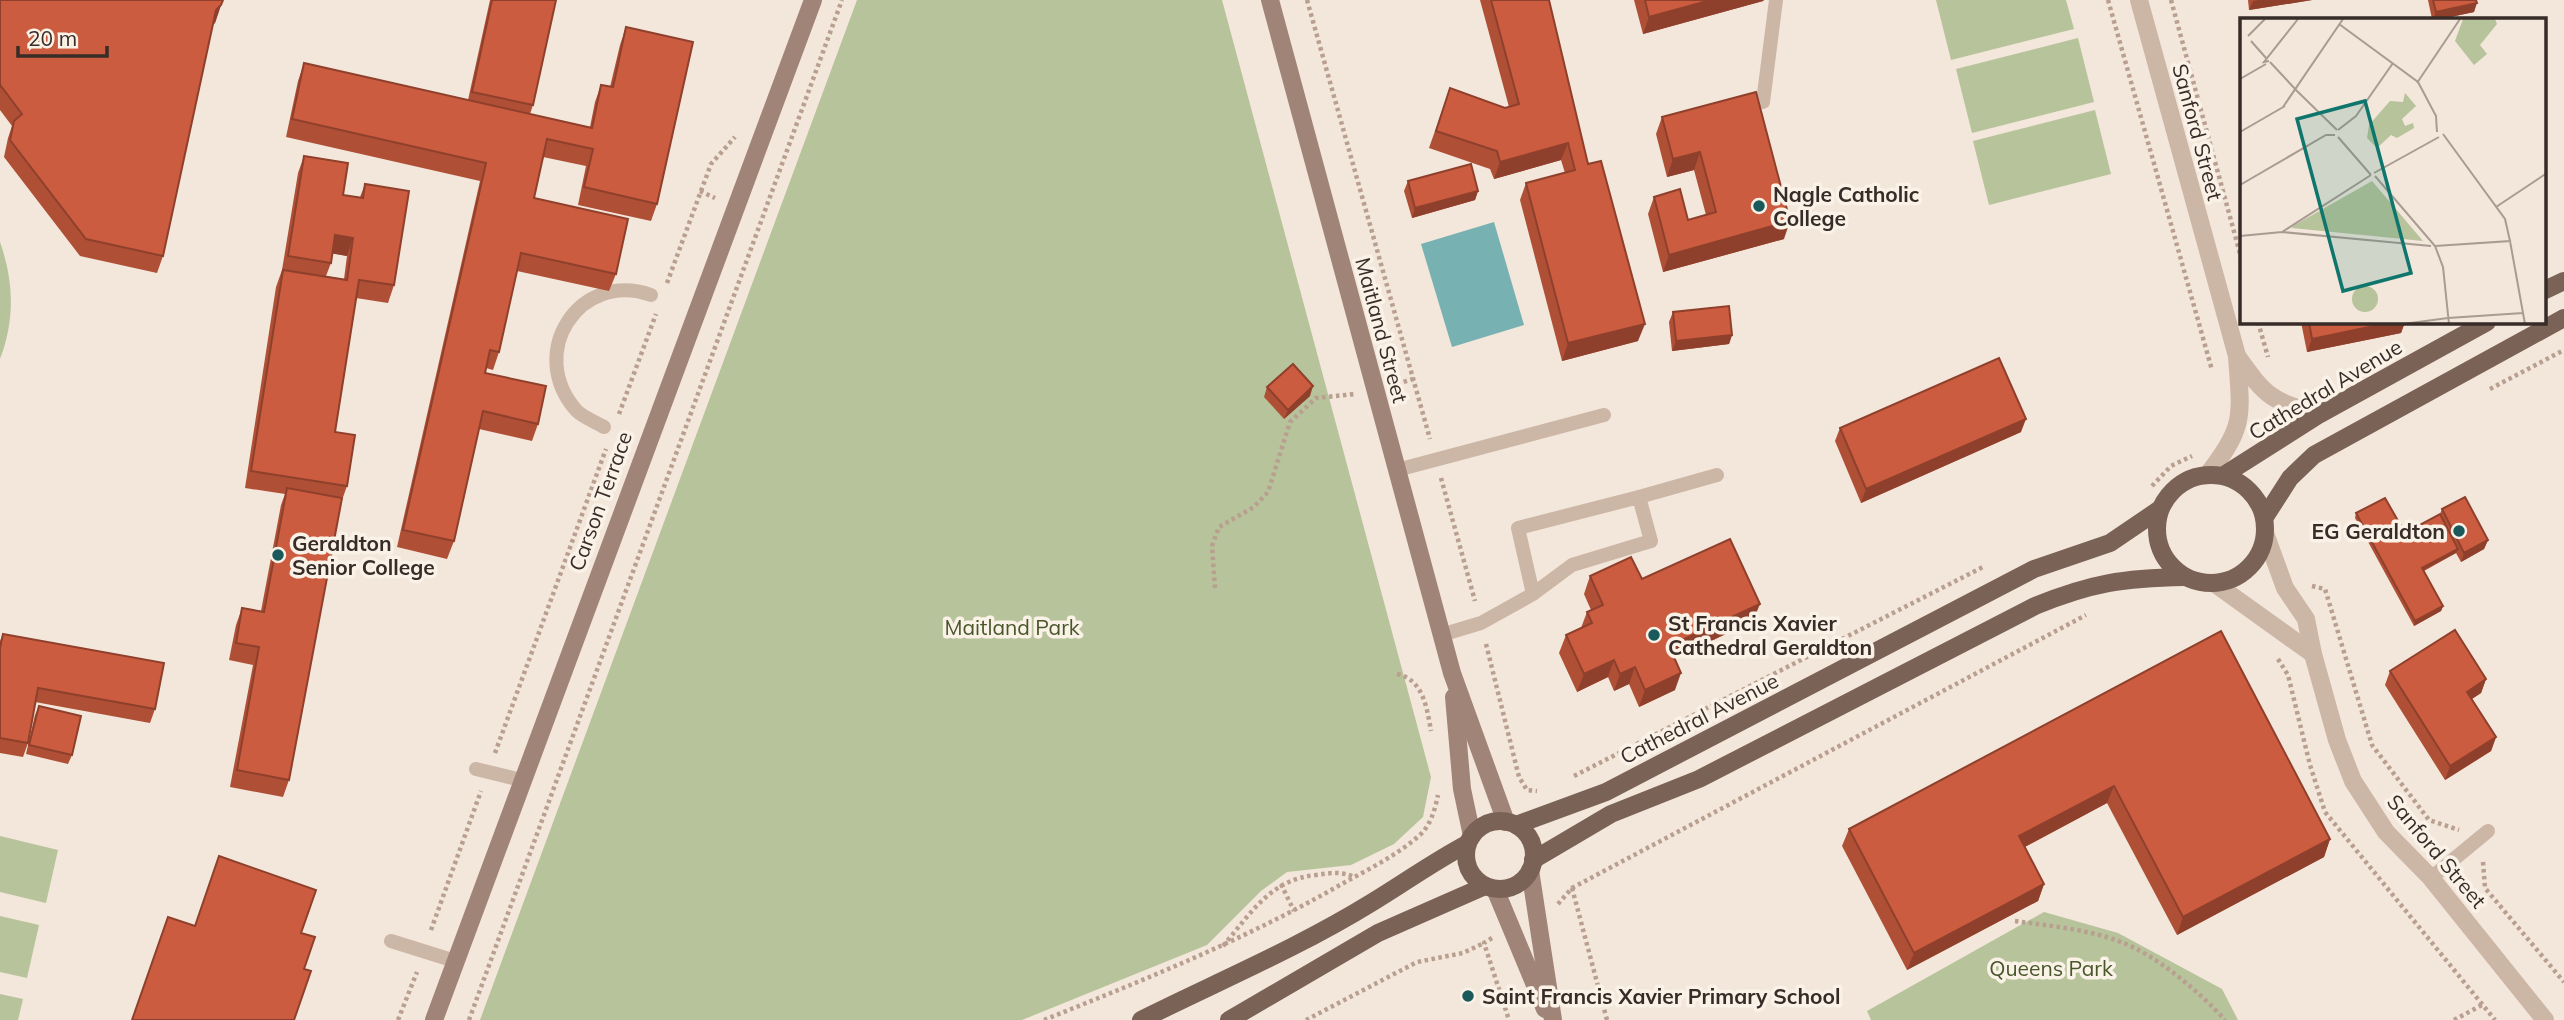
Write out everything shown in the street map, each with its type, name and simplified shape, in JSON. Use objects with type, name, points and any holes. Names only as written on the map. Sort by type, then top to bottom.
[{"type":"main road","name":"Carson Terrace","points":[[434,1020],[813,0]]},
{"type":"main road","name":"Maitland Street","points":[[1270,0],[1452,673],[1511,824]]},
{"type":"main road","points":[[2546,290],[2564,281]]},
{"type":"main road","points":[[1229,1020],[1378,933],[1490,888],[1516,886],[1532,865],[1611,814],[1699,779],[2035,606],[2083,586],[2118,580],[2184,577],[2214,583],[2230,580],[2249,567],[2262,548],[2265,525],[2290,478],[2314,455],[2564,318]]},
{"type":"main road","name":"Cathedral Avenue","points":[[2216,474],[2483,324]]},
{"type":"main road","points":[[2184,577],[2172,567],[2157,540],[2160,509],[2179,484],[2216,474],[2250,490],[2265,525]]},
{"type":"main road","name":"Cathedral Avenue","points":[[1511,824],[1606,792],[2034,569],[2110,543],[2160,509]]},
{"type":"main road","name":"Maitland Street","points":[[1452,673],[1462,789],[1470,840]]},
{"type":"main road","points":[[1140,1020],[1320,932],[1372,903],[1427,864],[1470,840],[1487,824],[1511,824],[1530,840],[1552,1020]]},
{"type":"main road","points":[[1470,840],[1467,864],[1477,881],[1490,888],[1552,1020]]},
{"type":"street","name":"Sanford Street","points":[[2138,0],[2237,356],[2241,414],[2232,444],[2216,474]]},
{"type":"street","name":"Sanford Street","points":[[2237,356],[2258,386],[2279,404],[2320,414]]},
{"type":"street","name":"Sanford Street","points":[[2265,525],[2285,588],[2306,619],[2337,740],[2353,781],[2386,832],[2431,878],[2545,1020]]},
{"type":"street","points":[[2214,583],[2313,654]]},
{"type":"lane","points":[[1763,102],[1776,0]]},
{"type":"lane","points":[[604,427],[576,410],[558,376],[557,348],[566,321],[587,299],[613,290],[639,291],[651,295]]},
{"type":"lane","points":[[1397,470],[1604,415]]},
{"type":"lane","points":[[1533,594],[1518,528],[1717,475]]},
{"type":"lane","points":[[1441,635],[1481,623],[1533,594],[1572,565],[1651,541],[1639,497]]},
{"type":"lane","points":[[482,770],[521,780]]},
{"type":"lane","points":[[2431,878],[2488,831]]},
{"type":"lane","points":[[391,941],[455,961]]},
{"type":"path","points":[[468,1020],[842,0]]},
{"type":"path","points":[[1307,0],[1481,623],[1519,777],[1527,790],[1544,792]]},
{"type":"path","points":[[2108,0],[2215,379]]},
{"type":"path","points":[[2171,0],[2240,254]]},
{"type":"path","points":[[666,286],[711,164],[738,131]]},
{"type":"path","points":[[700,191],[716,198]]},
{"type":"path","points":[[617,418],[657,310]]},
{"type":"path","points":[[2259,324],[2272,370]]},
{"type":"path","points":[[2479,394],[2564,350]]},
{"type":"path","points":[[1396,384],[1413,379]]},
{"type":"path","points":[[1216,588],[1212,546],[1219,527],[1254,507],[1268,492],[1290,422],[1316,398],[1353,395]]},
{"type":"path","points":[[398,1020],[480,794],[482,770],[608,443]]},
{"type":"path","points":[[2148,491],[2171,466],[2196,454]]},
{"type":"path","points":[[1569,779],[1986,566]]},
{"type":"path","points":[[2306,578],[2310,585],[2325,590],[2372,745],[2429,820],[2456,826],[2486,865],[2485,888],[2564,982]]},
{"type":"path","points":[[1554,908],[1572,888],[2094,611]]},
{"type":"path","points":[[2275,654],[2288,675],[2310,765],[2325,812],[2495,1020]]},
{"type":"path","points":[[1396,674],[1408,676],[1416,683],[1427,710],[1433,742]]},
{"type":"path","points":[[1044,1020],[1220,949],[1354,877],[1422,833],[1433,814],[1437,784]]},
{"type":"path","points":[[480,794],[488,797]]},
{"type":"path","points":[[1220,949],[1268,892],[1282,884],[1296,877],[1342,872],[1354,877]]},
{"type":"path","points":[[1282,884],[1294,911]]},
{"type":"path","points":[[1572,888],[1607,1020]]},
{"type":"path","points":[[2014,921],[2082,931],[2123,942],[2168,970],[2209,1003],[2225,1020]]},
{"type":"path","points":[[1306,1020],[1417,962],[1463,953],[1492,937]]},
{"type":"path","points":[[1484,943],[1509,1020]]},
{"type":"path","points":[[2454,1020],[2482,1005]]},
{"type":"green space","name":"Maitland Park","points":[[857,0],[1222,0],[1431,777],[1423,817],[1394,844],[1351,865],[1287,872],[1261,891],[1207,945],[1022,1020],[480,1020]]},
{"type":"green space","points":[[1936,0],[2066,0],[2074,29],[1951,60]]},
{"type":"green space","points":[[2078,38],[2094,102],[1972,133],[1956,69]]},
{"type":"green space","points":[[2095,110],[2111,174],[1989,205],[1973,141]]},
{"type":"green space","points":[[0,242],[8,272],[11,300],[8,329],[0,359]]},
{"type":"green space","points":[[0,836],[58,850],[46,903],[0,892]]},
{"type":"green space","name":"Queens Park","points":[[2044,912],[2118,933],[2222,989],[2238,1020],[1871,1020],[1867,1011]]},
{"type":"green space","points":[[0,916],[39,925],[27,978],[0,972]]},
{"type":"green space","points":[[0,994],[23,999],[18,1020],[0,1020]]},
{"type":"water","points":[[1494,222],[1524,325],[1452,347],[1421,244]]},
{"type":"building","points":[[0,0],[223,0],[216,10],[163,256],[86,239],[10,140],[14,121],[22,114],[0,87]]},
{"type":"building","points":[[492,0],[556,0],[533,105],[472,92]]},
{"type":"building","points":[[1491,0],[1549,0],[1588,164],[1601,161],[1645,324],[1568,343],[1526,183],[1575,170],[1568,143],[1500,162],[1497,151],[1436,131],[1450,88],[1505,108],[1519,104]]},
{"type":"building","points":[[1645,0],[1711,0],[1649,17]]},
{"type":"building","points":[[2433,0],[2476,0],[2477,3],[2436,12]]},
{"type":"building","points":[[626,27],[693,42],[657,204],[584,187],[593,149],[547,139],[534,198],[628,219],[616,274],[521,253],[499,352],[490,350],[485,373],[546,386],[538,424],[483,411],[454,541],[403,530],[486,163],[292,119],[304,63],[592,128],[601,85],[613,87]]},
{"type":"building","points":[[1756,92],[1790,221],[1669,255],[1654,197],[1680,189],[1688,220],[1716,212],[1700,152],[1673,159],[1662,117]]},
{"type":"building","points":[[304,156],[348,163],[343,195],[363,198],[365,184],[409,191],[394,285],[359,280],[335,432],[355,435],[347,486],[251,471],[283,270],[347,280],[353,238],[335,235],[331,263],[288,256]]},
{"type":"building","points":[[1471,164],[1478,191],[1415,208],[1408,181]]},
{"type":"building","points":[[1729,306],[1732,335],[1676,341],[1673,312]]},
{"type":"building","points":[[2309,324],[2383,324],[2312,339]]},
{"type":"building","points":[[1999,358],[2026,419],[1866,489],[1840,428]]},
{"type":"building","points":[[1293,364],[1313,386],[1288,410],[1267,387]]},
{"type":"building","points":[[287,488],[342,498],[289,780],[237,770],[259,647],[236,643],[242,608],[264,612]]},
{"type":"building","points":[[2465,497],[2488,540],[2464,553],[2442,509]]},
{"type":"building","points":[[2385,498],[2405,533],[2440,514],[2458,549],[2422,568],[2443,606],[2415,621],[2356,513]]},
{"type":"building","name":"St Francis Xavier Cathedral Geraldton","points":[[1730,539],[1760,604],[1669,646],[1681,673],[1645,690],[1635,667],[1620,674],[1614,660],[1584,674],[1566,635],[1592,623],[1587,612],[1603,605],[1590,576],[1631,557],[1642,579]]},
{"type":"building","points":[[2455,630],[2486,679],[2467,692],[2496,737],[2450,766],[2390,671]]},
{"type":"building","points":[[2221,631],[2330,839],[2183,917],[2114,786],[2019,836],[2044,884],[1914,953],[1849,829]]},
{"type":"building","points":[[3,634],[164,663],[155,709],[38,688],[28,743],[0,738],[0,648]]},
{"type":"building","points":[[39,706],[81,716],[72,755],[29,745]]},
{"type":"building","points":[[219,856],[316,890],[301,933],[315,937],[304,969],[311,971],[294,1020],[132,1020],[168,917],[195,926]]},
{"type":"place","name":"Nagle Catholic College","points":[[1759,206]]},
{"type":"place","name":"EG Geraldton","points":[[2459,531]]},
{"type":"place","name":"Geraldton Senior College","points":[[278,555]]},
{"type":"place","name":"St Francis Xavier Cathedral Geraldton","points":[[1654,635]]},
{"type":"place","name":"Saint Francis Xavier Primary School","points":[[1468,996]]}]
